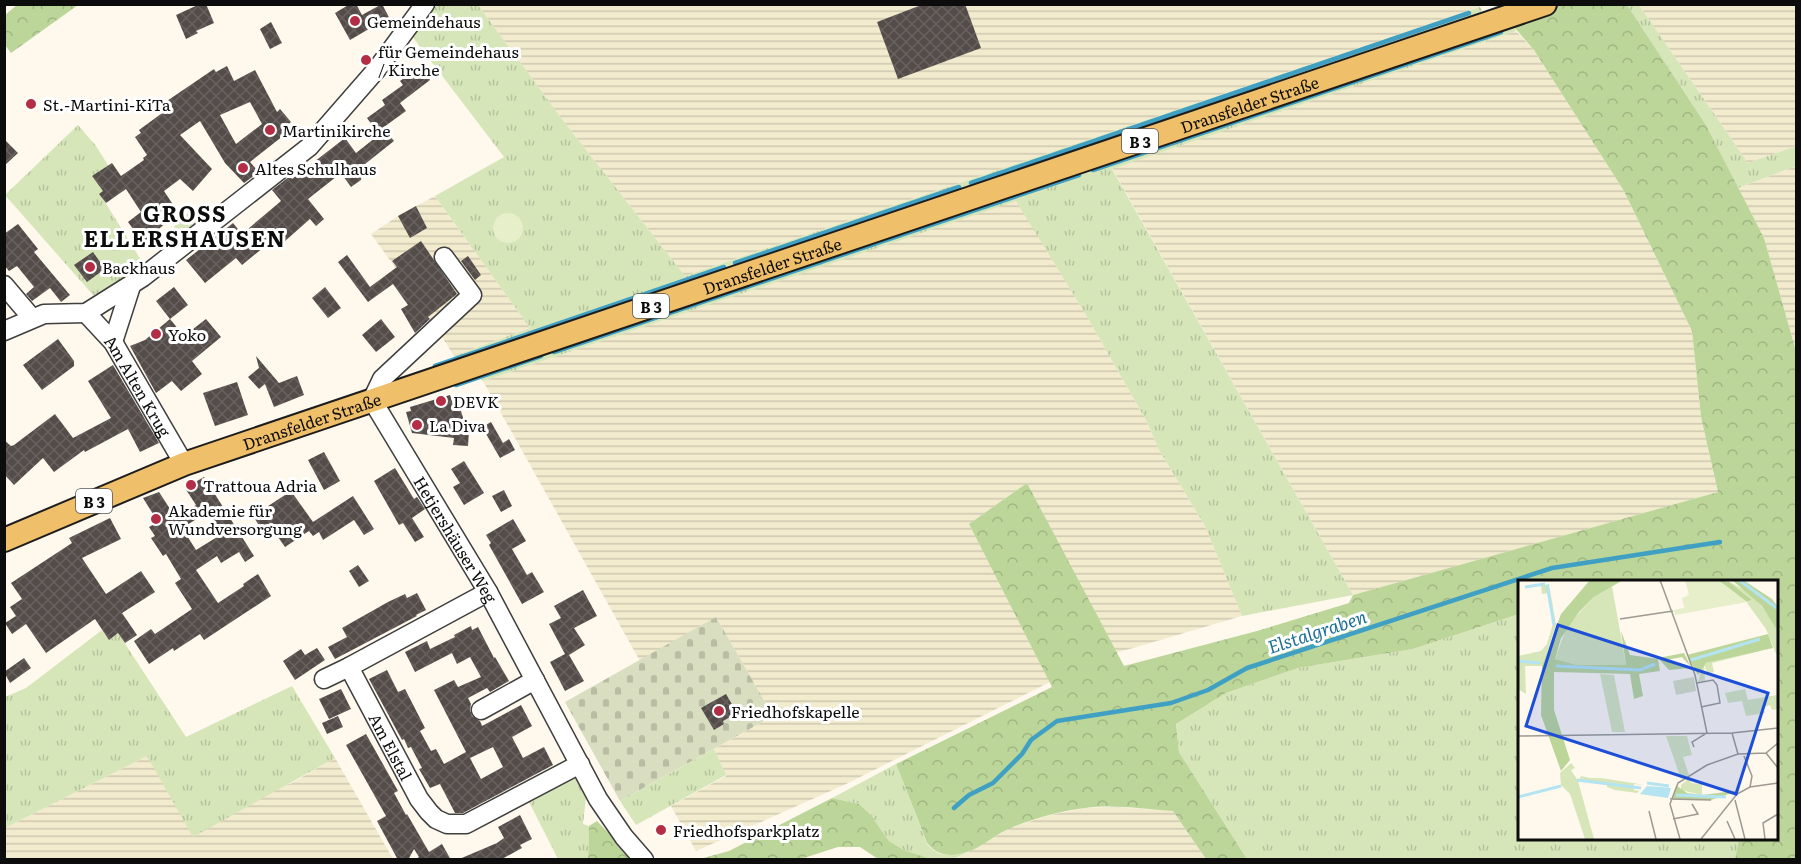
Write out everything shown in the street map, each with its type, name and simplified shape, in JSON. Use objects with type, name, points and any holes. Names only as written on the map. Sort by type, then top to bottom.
[{"type":"main road","name":"Dransfelder Straße","points":[[4,540],[184,464],[1545,4]]},
{"type":"street","points":[[4,331],[44,314],[86,313],[131,286],[309,147],[370,77],[425,4]]},
{"type":"street","points":[[372,400],[382,379],[472,295],[444,257]]},
{"type":"street","points":[[4,285],[32,318]]},
{"type":"street","points":[[113,342],[131,286]]},
{"type":"street","name":"Am Alten Krug","points":[[86,313],[113,342],[184,464]]},
{"type":"street","name":"Hetjershäuser Weg","points":[[372,400],[488,592],[612,821],[644,860]]},
{"type":"street","points":[[324,679],[488,592]]},
{"type":"street","name":"Am Elstal","points":[[349,667],[419,799],[436,819],[447,824],[457,825],[476,820],[580,764]]},
{"type":"street","points":[[481,710],[535,680]]},
{"type":"shaded area","points":[[1478,4],[1480,7],[685,276],[565,123],[478,5]]},
{"type":"shaded area","points":[[1639,5],[1796,5],[1796,146],[1748,163]]},
{"type":"shaded area","points":[[1516,31],[1534,50],[1624,191],[1692,331],[1701,417],[1718,492],[1353,595],[1112,168]]},
{"type":"shaded area","points":[[1796,166],[1796,351],[1764,238],[1738,188]]},
{"type":"shaded area","points":[[435,196],[530,328],[454,356],[418,299],[371,234]]},
{"type":"shaded area","points":[[1016,200],[1086,315],[1147,422],[1158,448],[1205,526],[1242,616],[1116,653],[1027,483],[969,524],[1050,682],[844,785],[696,851],[671,806],[726,776],[714,749],[773,716],[716,617],[640,661],[483,381]]},
{"type":"shaded area","points":[[147,756],[290,784],[335,758],[393,859],[5,860],[5,828]]},
{"type":"shaded area","points":[[1118,807],[1173,811],[1206,859],[954,860],[1010,828],[1050,815],[1085,808]]},
{"type":"green space","points":[[17,5],[78,5],[11,53],[5,45],[5,15]]},
{"type":"green space","points":[[437,5],[478,5],[565,123],[685,276],[1480,7],[1482,10],[1478,17],[460,362],[454,356],[530,328],[435,196],[504,157],[411,35]]},
{"type":"green space","points":[[1490,5],[1627,5],[1706,125],[1764,238],[1796,351],[1796,859],[1735,859],[1739,840],[1777,840],[1777,580],[1518,580],[1518,614],[1413,649],[1298,668],[1226,693],[1176,724],[1179,752],[1247,859],[1206,859],[1173,811],[1118,807],[1096,807],[1057,813],[1007,830],[964,853],[948,855],[939,853],[927,843],[896,764],[1052,687],[969,524],[1027,483],[1124,666],[1257,631],[1349,603],[1353,595],[1718,492],[1701,417],[1692,331],[1624,191],[1534,50],[1514,27],[1518,21],[1503,9]]},
{"type":"green space","points":[[1627,5],[1639,5],[1748,163],[1796,146],[1796,166],[1738,188],[1706,125]]},
{"type":"green space","points":[[1518,21],[1514,27],[1516,31],[1112,169],[1353,595],[1242,616],[1205,526],[1158,448],[1147,422],[1086,315],[1016,201],[483,381],[475,374]]},
{"type":"green space","points":[[78,125],[96,146],[118,181],[100,194],[144,265],[105,291],[93,295],[5,195]]},
{"type":"green space","points":[[195,207],[203,214],[202,222],[172,245],[174,227]]},
{"type":"green space","points":[[508,213],[519,217],[523,228],[519,239],[508,243],[497,239],[493,228],[497,217]]},
{"type":"green space","points":[[1518,614],[1518,840],[1739,840],[1735,859],[1247,859],[1179,752],[1176,724],[1226,693],[1298,668],[1413,649]]},
{"type":"green space","points":[[716,617],[773,716],[620,801],[565,702]]},
{"type":"green space","points":[[102,630],[109,640],[118,633],[186,737],[292,686],[335,758],[193,837],[147,756],[5,828],[5,697],[26,688]]},
{"type":"green space","points":[[714,749],[726,775],[636,825],[620,801]]},
{"type":"green space","points":[[896,764],[927,844],[940,854],[966,853],[954,859],[930,860],[904,850],[889,841],[870,814],[859,804],[832,798]]},
{"type":"green space","points":[[576,774],[586,797],[583,824],[589,826],[588,859],[558,859],[528,800]]},
{"type":"green space","points":[[832,798],[859,804],[870,814],[889,841],[904,850],[930,859],[878,859],[860,847],[838,847],[801,859],[700,859],[729,851]]},
{"type":"green space","points":[[597,821],[634,859],[588,860],[589,826]]},
{"type":"building","points":[[200,4],[206,4],[214,23],[196,31],[198,33],[186,39],[176,15]]},
{"type":"building","name":"Gemeindehaus","points":[[350,4],[356,4],[362,15],[382,4],[391,21],[376,29],[374,26],[350,40],[335,13]]},
{"type":"building","points":[[924,4],[965,4],[981,48],[898,79],[877,22]]},
{"type":"building","points":[[271,22],[282,43],[270,49],[260,29]]},
{"type":"building","points":[[227,66],[234,81],[255,70],[277,112],[280,109],[291,122],[284,128],[288,132],[250,162],[259,172],[244,183],[225,163],[200,121],[180,135],[212,169],[193,191],[180,179],[164,191],[178,212],[143,243],[128,222],[141,212],[126,189],[106,203],[99,194],[103,191],[92,176],[112,163],[121,176],[144,160],[143,158],[147,155],[135,137],[141,133],[139,130],[165,111],[164,103],[214,69],[216,72]],"holes":[[[250,102],[262,124],[236,144],[220,115]]]},
{"type":"building","points":[[420,66],[430,80],[400,103],[406,111],[377,132],[367,118],[385,105],[382,100],[403,85],[400,81]]},
{"type":"building","points":[[385,130],[394,141],[365,164],[368,168],[362,172],[361,180],[351,187],[341,173],[308,199],[324,219],[316,226],[310,219],[276,249],[270,242],[242,265],[236,258],[205,283],[186,260],[233,223],[242,234],[281,201],[272,190],[290,176],[292,179],[345,138],[356,153]]},
{"type":"building","points":[[4,139],[18,153],[4,166]]},
{"type":"building","points":[[416,206],[427,228],[410,238],[398,216]]},
{"type":"building","points":[[18,224],[38,249],[34,252],[70,295],[61,302],[50,288],[32,301],[26,294],[34,287],[17,266],[9,271],[4,265],[4,234]]},
{"type":"building","points":[[421,241],[457,294],[428,317],[430,319],[415,333],[401,309],[408,305],[393,284],[368,302],[338,262],[347,255],[370,287],[397,267],[392,261]]},
{"type":"building","name":"Backhaus","points":[[93,252],[105,269],[87,282],[74,265]]},
{"type":"building","points":[[468,256],[481,275],[475,280],[461,261]]},
{"type":"building","points":[[174,287],[188,305],[170,319],[156,301]]},
{"type":"building","points":[[325,287],[341,308],[328,318],[312,298]]},
{"type":"building","points":[[170,319],[184,336],[206,319],[221,337],[192,361],[202,374],[181,391],[172,381],[156,393],[130,346],[145,340]]},
{"type":"building","points":[[381,319],[395,337],[376,352],[362,335]]},
{"type":"building","points":[[58,339],[74,361],[74,366],[42,390],[23,365]]},
{"type":"building","points":[[256,356],[279,383],[297,376],[304,395],[274,407],[265,384],[259,389],[248,377],[259,368]]},
{"type":"building","points":[[113,365],[159,443],[140,452],[128,429],[85,452],[84,450],[54,472],[43,458],[14,485],[4,474],[4,440],[11,446],[14,445],[55,414],[73,438],[111,418],[88,381]]},
{"type":"building","points":[[237,382],[248,415],[215,426],[203,393]]},
{"type":"building","points":[[450,395],[455,410],[460,408],[467,430],[469,430],[468,446],[453,445],[454,438],[412,433],[406,412],[411,411],[410,407]]},
{"type":"building","points":[[491,422],[503,443],[509,439],[515,450],[500,458],[482,427]]},
{"type":"building","points":[[324,452],[340,481],[324,490],[308,460]]},
{"type":"building","points":[[464,461],[484,493],[464,505],[453,487],[460,483],[451,469]]},
{"type":"building","points":[[395,468],[414,499],[417,497],[425,509],[412,518],[424,537],[415,542],[403,523],[399,525],[374,481]]},
{"type":"building","points":[[204,477],[254,556],[245,562],[239,552],[221,563],[217,556],[196,570],[218,603],[258,574],[271,596],[204,640],[200,634],[149,664],[134,641],[151,629],[155,634],[192,609],[175,583],[181,579],[166,554],[163,556],[151,538],[155,536],[149,527],[158,522],[143,498],[159,492],[176,518],[196,505],[185,488]],"holes":[[[208,512],[222,534],[196,550],[182,528]]]},
{"type":"building","points":[[504,490],[512,506],[501,512],[492,496]]},
{"type":"building","points":[[291,491],[313,522],[353,496],[374,529],[364,535],[354,520],[323,540],[319,532],[313,536],[309,531],[285,547],[271,527],[263,532],[253,516]]},
{"type":"building","points":[[110,518],[121,539],[82,558],[106,594],[141,571],[155,592],[122,613],[137,635],[125,643],[118,633],[109,640],[95,619],[46,653],[26,624],[12,634],[5,623],[16,616],[10,607],[22,599],[11,583],[72,543],[69,538]]},
{"type":"building","points":[[513,519],[526,541],[512,549],[527,575],[532,572],[544,592],[522,604],[489,545],[491,543],[486,535]]},
{"type":"building","points":[[358,565],[369,581],[359,587],[349,571]]},
{"type":"building","points":[[583,590],[597,616],[574,628],[585,645],[569,655],[584,681],[565,691],[550,662],[565,654],[549,624],[561,618],[554,606]]},
{"type":"building","points":[[417,593],[426,610],[335,659],[328,647],[347,637],[342,628],[405,594],[407,598]]},
{"type":"building","points":[[471,626],[472,630],[478,627],[509,681],[490,692],[487,688],[468,698],[472,716],[480,721],[482,726],[521,705],[532,726],[512,737],[523,758],[544,747],[553,765],[463,813],[455,813],[440,784],[430,788],[419,769],[422,768],[411,747],[408,748],[404,739],[402,740],[369,679],[387,670],[398,692],[405,689],[425,728],[420,731],[431,751],[436,749],[444,764],[466,752],[434,690],[454,680],[458,687],[481,677],[470,657],[457,664],[452,653],[415,672],[405,652],[427,641],[430,649],[455,637],[454,635]],"holes":[[[493,747],[503,767],[481,779],[470,758]]]},
{"type":"building","points":[[317,648],[325,660],[295,680],[283,661],[301,649],[305,655]]},
{"type":"building","points":[[24,658],[31,668],[10,683],[4,672]]},
{"type":"building","points":[[341,689],[351,709],[329,719],[319,699]]},
{"type":"building","name":"Friedhofskapelle","points":[[726,694],[737,713],[723,721],[724,724],[714,730],[701,708]]},
{"type":"building","points":[[338,716],[343,727],[327,734],[322,723]]},
{"type":"building","points":[[366,734],[398,791],[394,793],[429,852],[442,844],[451,860],[415,860],[419,857],[414,849],[408,860],[398,860],[377,821],[386,816],[346,745]]},
{"type":"building","points":[[520,815],[532,839],[520,845],[522,848],[500,860],[457,860],[504,838],[498,827]]},
{"type":"waterway","points":[[971,183],[1469,13]]},
{"type":"waterway","points":[[1093,170],[1501,32]]},
{"type":"waterway","points":[[554,352],[1079,175]]},
{"type":"waterway","points":[[735,263],[959,187]]},
{"type":"waterway","points":[[435,366],[724,267]]},
{"type":"waterway","points":[[456,385],[541,356]]},
{"type":"waterway","name":"Elstalgraben","points":[[954,808],[969,795],[993,783],[1022,754],[1031,740],[1057,721],[1171,703],[1208,690],[1247,668],[1552,568],[1720,542]]},
{"type":"place","name":"Gemeindehaus","points":[[355,21]]},
{"type":"place","name":"für Gemeindehaus / Kirche","points":[[366,60]]},
{"type":"place","name":"St.-Martini-KiTa","points":[[31,104]]},
{"type":"place","name":"Martinikirche","points":[[270,130]]},
{"type":"place","name":"Altes Schulhaus","points":[[243,168]]},
{"type":"place","name":"Backhaus","points":[[90,267]]},
{"type":"place","name":"Yoko","points":[[156,334]]},
{"type":"place","name":"DEVK","points":[[441,401]]},
{"type":"place","name":"La Diva","points":[[417,425]]},
{"type":"place","name":"Trattoua Adria","points":[[191,485]]},
{"type":"place","name":"Akademie für Wundversorgung","points":[[156,519]]},
{"type":"place","name":"Friedhofskapelle","points":[[719,711]]},
{"type":"place","name":"Friedhofsparkplatz","points":[[661,830]]},
{"type":"district","name":"GROSS ELLERSHAUSEN","points":[[185,224]]}]
